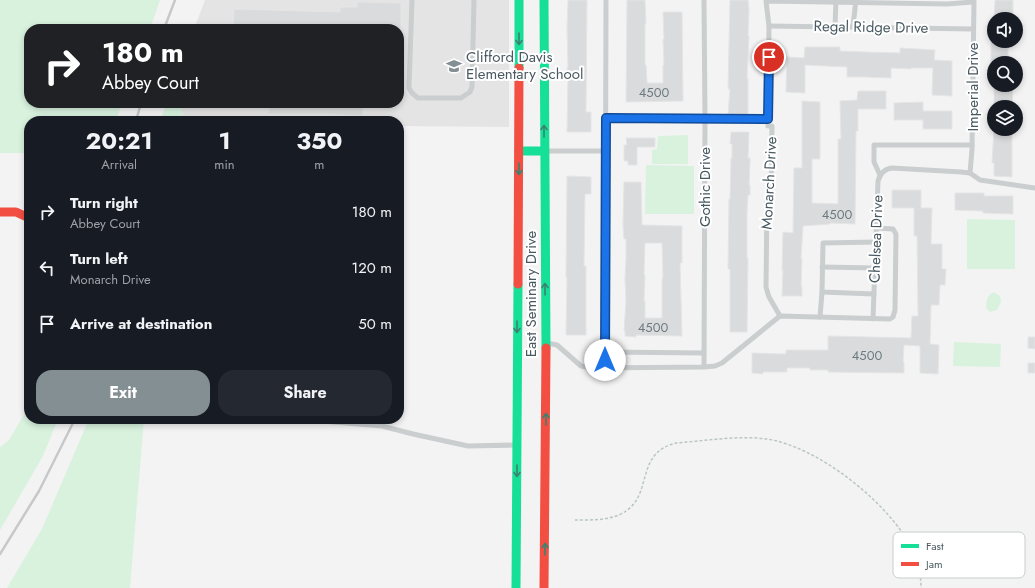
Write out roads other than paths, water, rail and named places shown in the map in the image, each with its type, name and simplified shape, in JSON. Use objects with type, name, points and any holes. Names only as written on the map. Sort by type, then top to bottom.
[{"type":"main road","name":"East Seminary Drive","points":[[516,588],[519,0]]},
{"type":"main road","name":"East Seminary Drive","points":[[544,0],[546,343],[544,588]]},
{"type":"main road","points":[[519,151],[544,151]]},
{"type":"main road","points":[[0,212],[16,212],[24,216]]},
{"type":"lane","points":[[412,0],[409,88],[412,94],[418,98],[461,98],[470,92],[472,87],[474,0]]},
{"type":"lane","points":[[605,368],[606,0]]},
{"type":"lane","name":"Gothic Drive","points":[[704,0],[704,367]]},
{"type":"lane","name":"Regal Ridge Drive","points":[[973,29],[854,26],[769,26],[766,1],[974,1]]},
{"type":"lane","points":[[835,26],[836,1]]},
{"type":"lane","points":[[854,26],[856,1]]},
{"type":"lane","name":"Imperial Drive","points":[[970,173],[972,145],[974,1]]},
{"type":"lane","name":"Monarch Drive","points":[[769,26],[768,126],[772,126],[771,201],[767,201],[766,287],[769,297],[780,316]]},
{"type":"lane","points":[[606,118],[768,119]]},
{"type":"lane","points":[[880,175],[874,162],[874,146],[972,145]]},
{"type":"lane","points":[[544,151],[605,151]]},
{"type":"lane","name":"Chelsea Drive","points":[[873,319],[878,181],[880,175],[887,169],[892,168],[970,173]]},
{"type":"lane","points":[[970,173],[980,180],[1035,188]]},
{"type":"lane","points":[[546,343],[557,345],[581,366],[592,368],[704,367],[715,366],[722,363],[780,316],[890,319],[893,317],[895,310],[896,234],[892,229],[877,228]]},
{"type":"lane","points":[[820,317],[823,243],[876,242]]},
{"type":"lane","points":[[822,266],[875,268]]},
{"type":"lane","points":[[822,292],[874,294]]},
{"type":"lane","points":[[605,352],[704,353]]},
{"type":"lane","points":[[358,424],[382,426],[468,446],[517,445]]},
{"type":"railway","points":[[166,24],[175,0]]},
{"type":"railway","points":[[137,116],[140,108]]},
{"type":"railway","points":[[0,554],[39,491],[72,424]]},
{"type":"place","name":"Clifford Davis Elementary School","points":[[454,66]]}]
